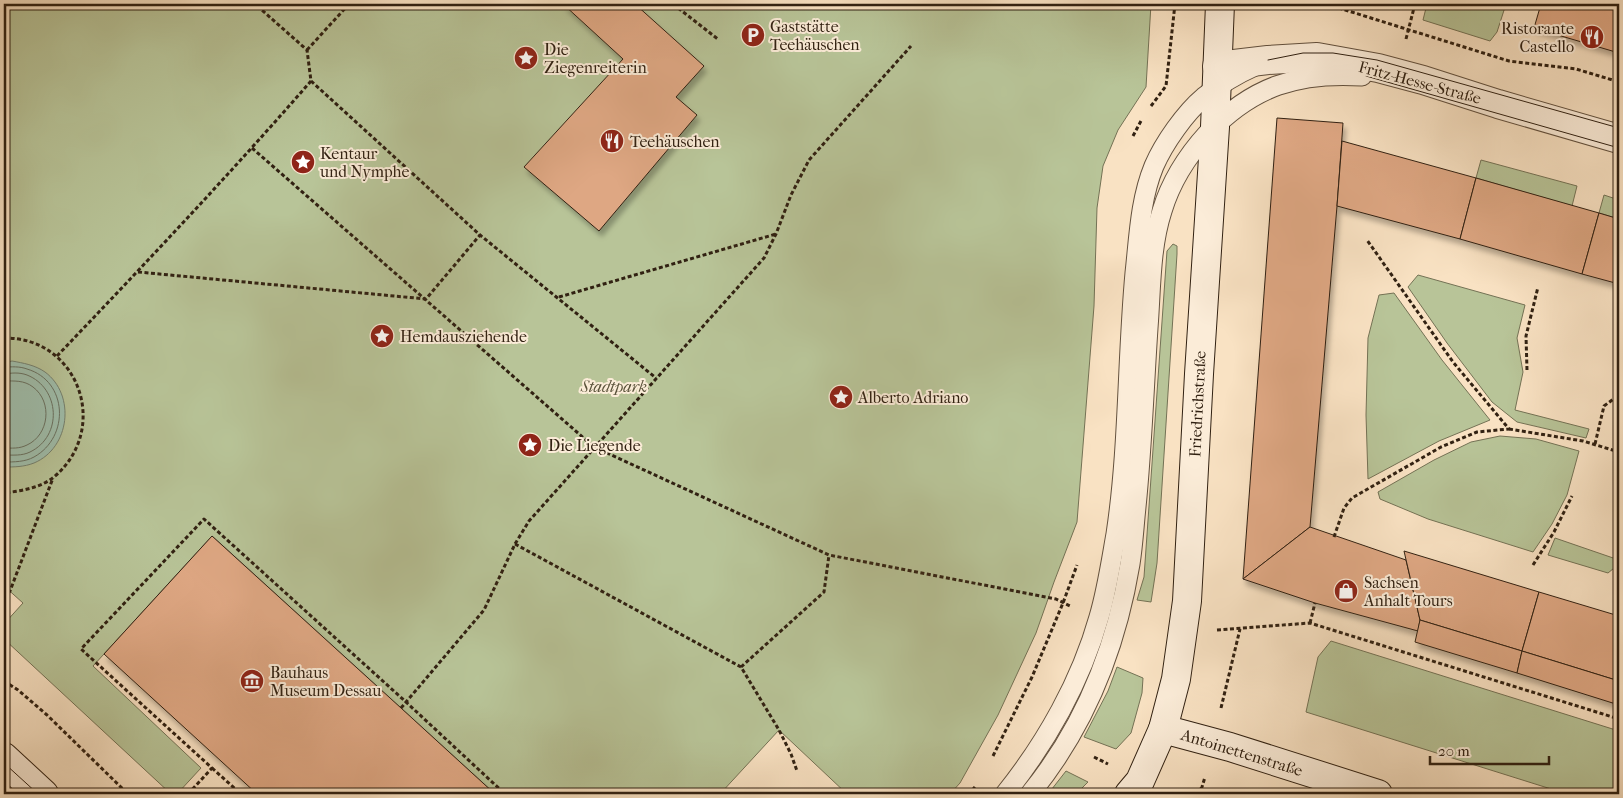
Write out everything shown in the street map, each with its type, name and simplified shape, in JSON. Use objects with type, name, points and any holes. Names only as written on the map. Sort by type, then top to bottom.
[{"type":"street","name":"Friedrichstraße","points":[[1129,794],[1140,781],[1164,729],[1176,679],[1186,601],[1215,126],[1220,4]]},
{"type":"street","name":"Fritz-Hesse-Straße","points":[[1217,77],[1268,60],[1317,57],[1378,68],[1424,80],[1498,104],[1619,139]]},
{"type":"street","name":"Antoinettenstraße","points":[[1164,729],[1212,742],[1378,794]]},
{"type":"street","points":[[4,757],[44,794]]},
{"type":"street","points":[[4,788],[10,794]]},
{"type":"lane","points":[[1030,794],[1060,754],[1080,720],[1103,669],[1116,623],[1128,570],[1133,534],[1156,239],[1162,212],[1171,186],[1181,166],[1215,126],[1234,108],[1255,95],[1277,85],[1311,77],[1339,74],[1366,76],[1378,68]]},
{"type":"lane","points":[[1005,794],[1035,755],[1053,725],[1070,692],[1099,618],[1116,534],[1122,477],[1134,289],[1142,210],[1154,166],[1165,145],[1217,77]]},
{"type":"path","points":[[255,4],[307,50],[311,81],[480,235],[656,378]]},
{"type":"path","points":[[307,50],[349,4]]},
{"type":"path","points":[[673,4],[719,40]]},
{"type":"path","points":[[1150,109],[1166,86],[1175,4]]},
{"type":"path","points":[[1326,4],[1509,61],[1576,69],[1619,82]]},
{"type":"path","points":[[401,708],[484,610],[515,544],[529,521],[764,258],[776,234],[791,195],[809,160],[911,46]]},
{"type":"path","points":[[57,356],[252,148],[311,81]]},
{"type":"path","points":[[1132,137],[1145,115]]},
{"type":"path","points":[[252,148],[594,447],[829,555],[1056,599],[1063,603]]},
{"type":"path","points":[[558,297],[776,234]]},
{"type":"path","points":[[426,299],[480,235]]},
{"type":"path","points":[[1367,240],[1454,362],[1509,428]]},
{"type":"path","points":[[137,272],[426,299]]},
{"type":"path","points":[[1527,370],[1526,336],[1538,287]]},
{"type":"path","points":[[4,338],[15,338],[37,344],[57,356],[72,373],[81,394],[84,418],[80,440],[69,461],[53,478],[29,489],[4,493]]},
{"type":"path","points":[[1595,444],[1604,406],[1619,395]]},
{"type":"path","points":[[1334,536],[1344,508],[1352,498],[1441,447],[1478,432],[1509,428],[1583,441],[1619,452]]},
{"type":"path","points":[[4,598],[10,591],[53,478]]},
{"type":"path","points":[[1533,565],[1554,532],[1572,496]]},
{"type":"path","points":[[241,794],[82,649],[204,519],[505,794]]},
{"type":"path","points":[[515,544],[741,667],[792,754],[797,771]]},
{"type":"path","points":[[741,667],[824,592],[829,555]]},
{"type":"path","points":[[991,759],[1032,677],[1079,561]]},
{"type":"path","points":[[1310,623],[1315,603]]},
{"type":"path","points":[[1182,632],[1310,623],[1619,719]]},
{"type":"path","points":[[1212,742],[1240,628]]},
{"type":"path","points":[[4,681],[18,690],[46,715],[128,794]]},
{"type":"path","points":[[188,794],[212,768]]},
{"type":"path","points":[[969,794],[979,783]]},
{"type":"green space","name":"Stadtpark","points":[[4,4],[1151,4],[1146,87],[1118,130],[1103,166],[1097,208],[1094,306],[1077,522],[1036,633],[998,715],[960,783],[950,794],[847,794],[779,730],[720,794],[495,794],[212,536],[93,666],[201,768],[177,794],[171,794],[4,639],[4,624],[23,603],[4,586]]},
{"type":"green space","points":[[1427,4],[1506,4],[1497,32],[1490,41],[1423,20]]},
{"type":"green space","points":[[1481,160],[1577,186],[1572,206],[1476,178]]},
{"type":"green space","points":[[1604,195],[1619,200],[1619,219],[1599,213]]},
{"type":"green space","points":[[1173,244],[1177,246],[1177,254],[1157,563],[1151,602],[1137,600],[1144,577],[1167,251]]},
{"type":"green space","points":[[1418,275],[1525,305],[1517,338],[1523,372],[1515,410],[1589,429],[1586,438],[1517,422],[1492,402],[1447,343],[1408,287]]},
{"type":"green space","points":[[1394,293],[1442,360],[1490,420],[1439,441],[1368,479],[1366,415],[1368,338],[1379,295]]},
{"type":"green space","points":[[1500,436],[1536,439],[1579,451],[1567,495],[1552,524],[1533,552],[1428,519],[1380,499],[1378,492],[1434,460],[1471,442]]},
{"type":"green space","points":[[1555,538],[1619,560],[1619,564],[1608,573],[1548,555]]},
{"type":"green space","points":[[1331,641],[1619,731],[1619,794],[1567,794],[1306,712],[1318,657]]},
{"type":"green space","points":[[1117,667],[1143,678],[1142,693],[1131,733],[1116,749],[1084,737],[1108,691]]},
{"type":"green space","points":[[1066,771],[1088,782],[1076,794],[1048,794]]},
{"type":"water","points":[[12,361],[37,368],[45,372],[55,382],[65,407],[65,420],[55,446],[46,456],[34,463],[19,467],[4,467],[4,363]]},
{"type":"building","name":"Teehäuschen","points":[[563,4],[635,4],[704,66],[676,97],[697,115],[599,231],[524,167],[623,59]]},
{"type":"building","name":"Ristorante Castello","points":[[1541,4],[1619,4],[1619,53],[1534,28]]},
{"type":"building","points":[[1277,118],[1343,123],[1337,206],[1310,527],[1243,579]]},
{"type":"building","points":[[1342,141],[1476,178],[1460,239],[1337,206]]},
{"type":"building","points":[[1476,178],[1599,213],[1582,274],[1460,239]]},
{"type":"building","points":[[1599,213],[1619,219],[1619,284],[1582,274]]},
{"type":"building","name":"Sachsen Anhalt Tours","points":[[1310,527],[1406,560],[1420,620],[1418,631],[1315,603],[1243,579]]},
{"type":"building","name":"Bauhaus Museum Dessau","points":[[212,536],[495,794],[257,794],[104,654]]},
{"type":"building","points":[[1404,551],[1539,592],[1522,651],[1420,620]]},
{"type":"building","points":[[1539,592],[1619,616],[1619,681],[1522,651]]},
{"type":"building","points":[[1420,620],[1522,651],[1517,673],[1415,642]]},
{"type":"building","points":[[1522,651],[1619,681],[1619,705],[1517,673]]},
{"type":"tram line","points":[[1268,60],[1303,53],[1333,53],[1377,60],[1619,128]]},
{"type":"tram line","points":[[1366,76],[1619,148]]},
{"type":"tram line","points":[[4,763],[38,794]]},
{"type":"tram line","points":[[4,781],[18,794]]},
{"type":"place","name":"Gaststätte Teehäuschen","points":[[753,35]]},
{"type":"place","name":"Ristorante Castello","points":[[1592,37]]},
{"type":"place","name":"Die Ziegenreiterin","points":[[526,58]]},
{"type":"place","name":"Teehäuschen","points":[[612,141]]},
{"type":"place","name":"Kentaur und Nymphe","points":[[303,162]]},
{"type":"place","name":"Hemdausziehende","points":[[382,336]]},
{"type":"place","name":"Alberto Adriano","points":[[841,397]]},
{"type":"place","name":"Die Liegende","points":[[530,445]]},
{"type":"place","name":"Sachsen Anhalt Tours","points":[[1346,591]]},
{"type":"place","name":"Bauhaus Museum Dessau","points":[[252,681]]}]
